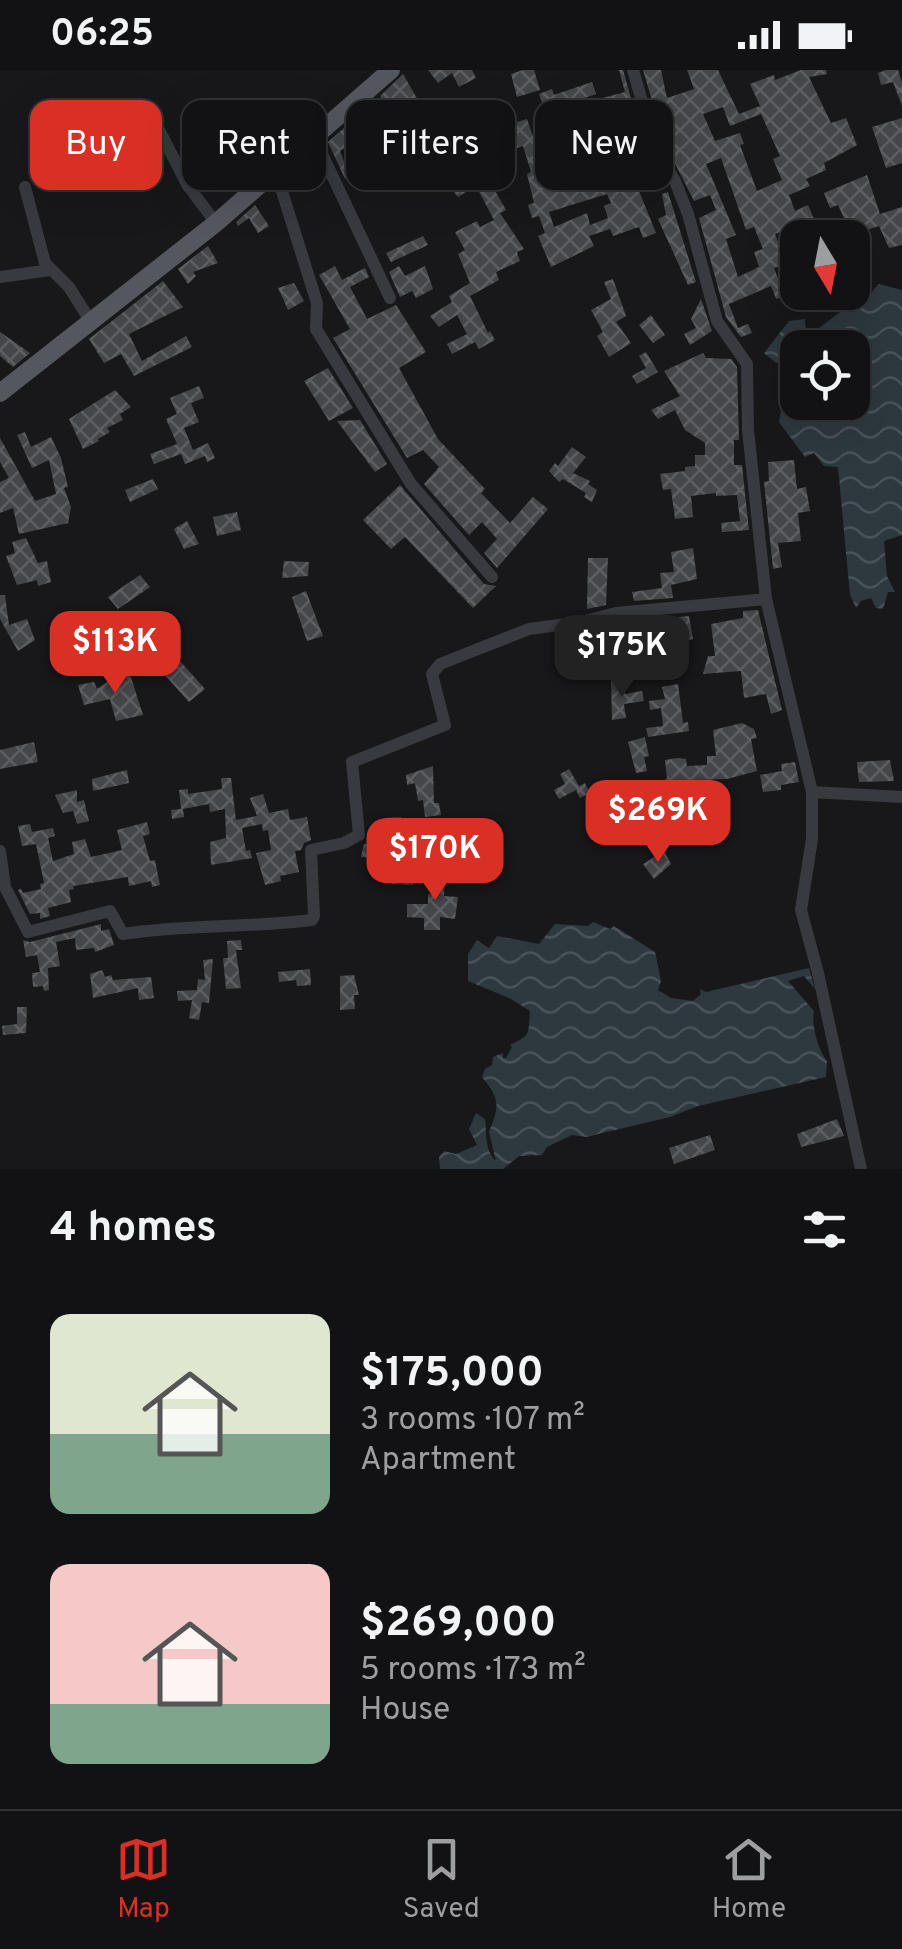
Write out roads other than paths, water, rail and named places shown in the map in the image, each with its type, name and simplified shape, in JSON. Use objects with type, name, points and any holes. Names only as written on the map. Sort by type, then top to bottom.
[{"type":"main road","points":[[326,129],[391,70]]},
{"type":"main road","points":[[0,393],[216,223],[251,190]]},
{"type":"street","points":[[633,70],[654,146],[688,214],[717,321],[746,364],[748,430],[766,599],[812,792],[812,839],[801,910],[861,1169]]},
{"type":"street","points":[[162,136],[188,186],[216,223]]},
{"type":"street","points":[[326,162],[390,298]]},
{"type":"street","points":[[24,187],[36,236],[50,270],[69,287],[91,322]]},
{"type":"street","points":[[281,190],[317,302],[316,329],[411,484],[492,577]]},
{"type":"street","points":[[0,277],[50,270]]},
{"type":"street","points":[[0,851],[5,886],[28,932],[110,911],[123,934],[160,928],[258,927],[312,920],[311,850],[344,844],[359,835],[352,762],[444,725],[432,674],[440,664],[528,629],[616,613],[766,599]]},
{"type":"street","points":[[812,792],[902,797]]},
{"type":"water","points":[[879,284],[902,290],[902,535],[884,541],[887,576],[895,592],[888,592],[883,609],[876,608],[871,598],[861,601],[856,608],[850,595],[838,467],[824,466],[814,453],[805,457],[779,422],[780,417],[780,420],[870,420],[870,330],[816,330],[840,312],[870,310],[870,294]]},
{"type":"water","points":[[805,319],[806,330],[782,330],[789,321]]},
{"type":"water","points":[[780,333],[780,362],[776,363],[764,353]]},
{"type":"water","points":[[593,922],[610,929],[614,926],[655,952],[661,981],[658,990],[671,998],[693,1001],[701,994],[700,989],[706,992],[809,968],[815,989],[804,976],[788,981],[814,1011],[816,1037],[827,1061],[826,1077],[586,1137],[572,1135],[547,1147],[542,1155],[519,1156],[503,1169],[440,1169],[439,1157],[444,1151],[456,1154],[477,1145],[469,1129],[476,1113],[485,1119],[488,1147],[496,1161],[489,1132],[496,1104],[482,1077],[493,1057],[503,1053],[506,1058],[510,1045],[525,1036],[529,1025],[530,1011],[468,981],[468,954],[477,940],[489,948],[497,936],[539,944],[555,924],[588,926]]}]
